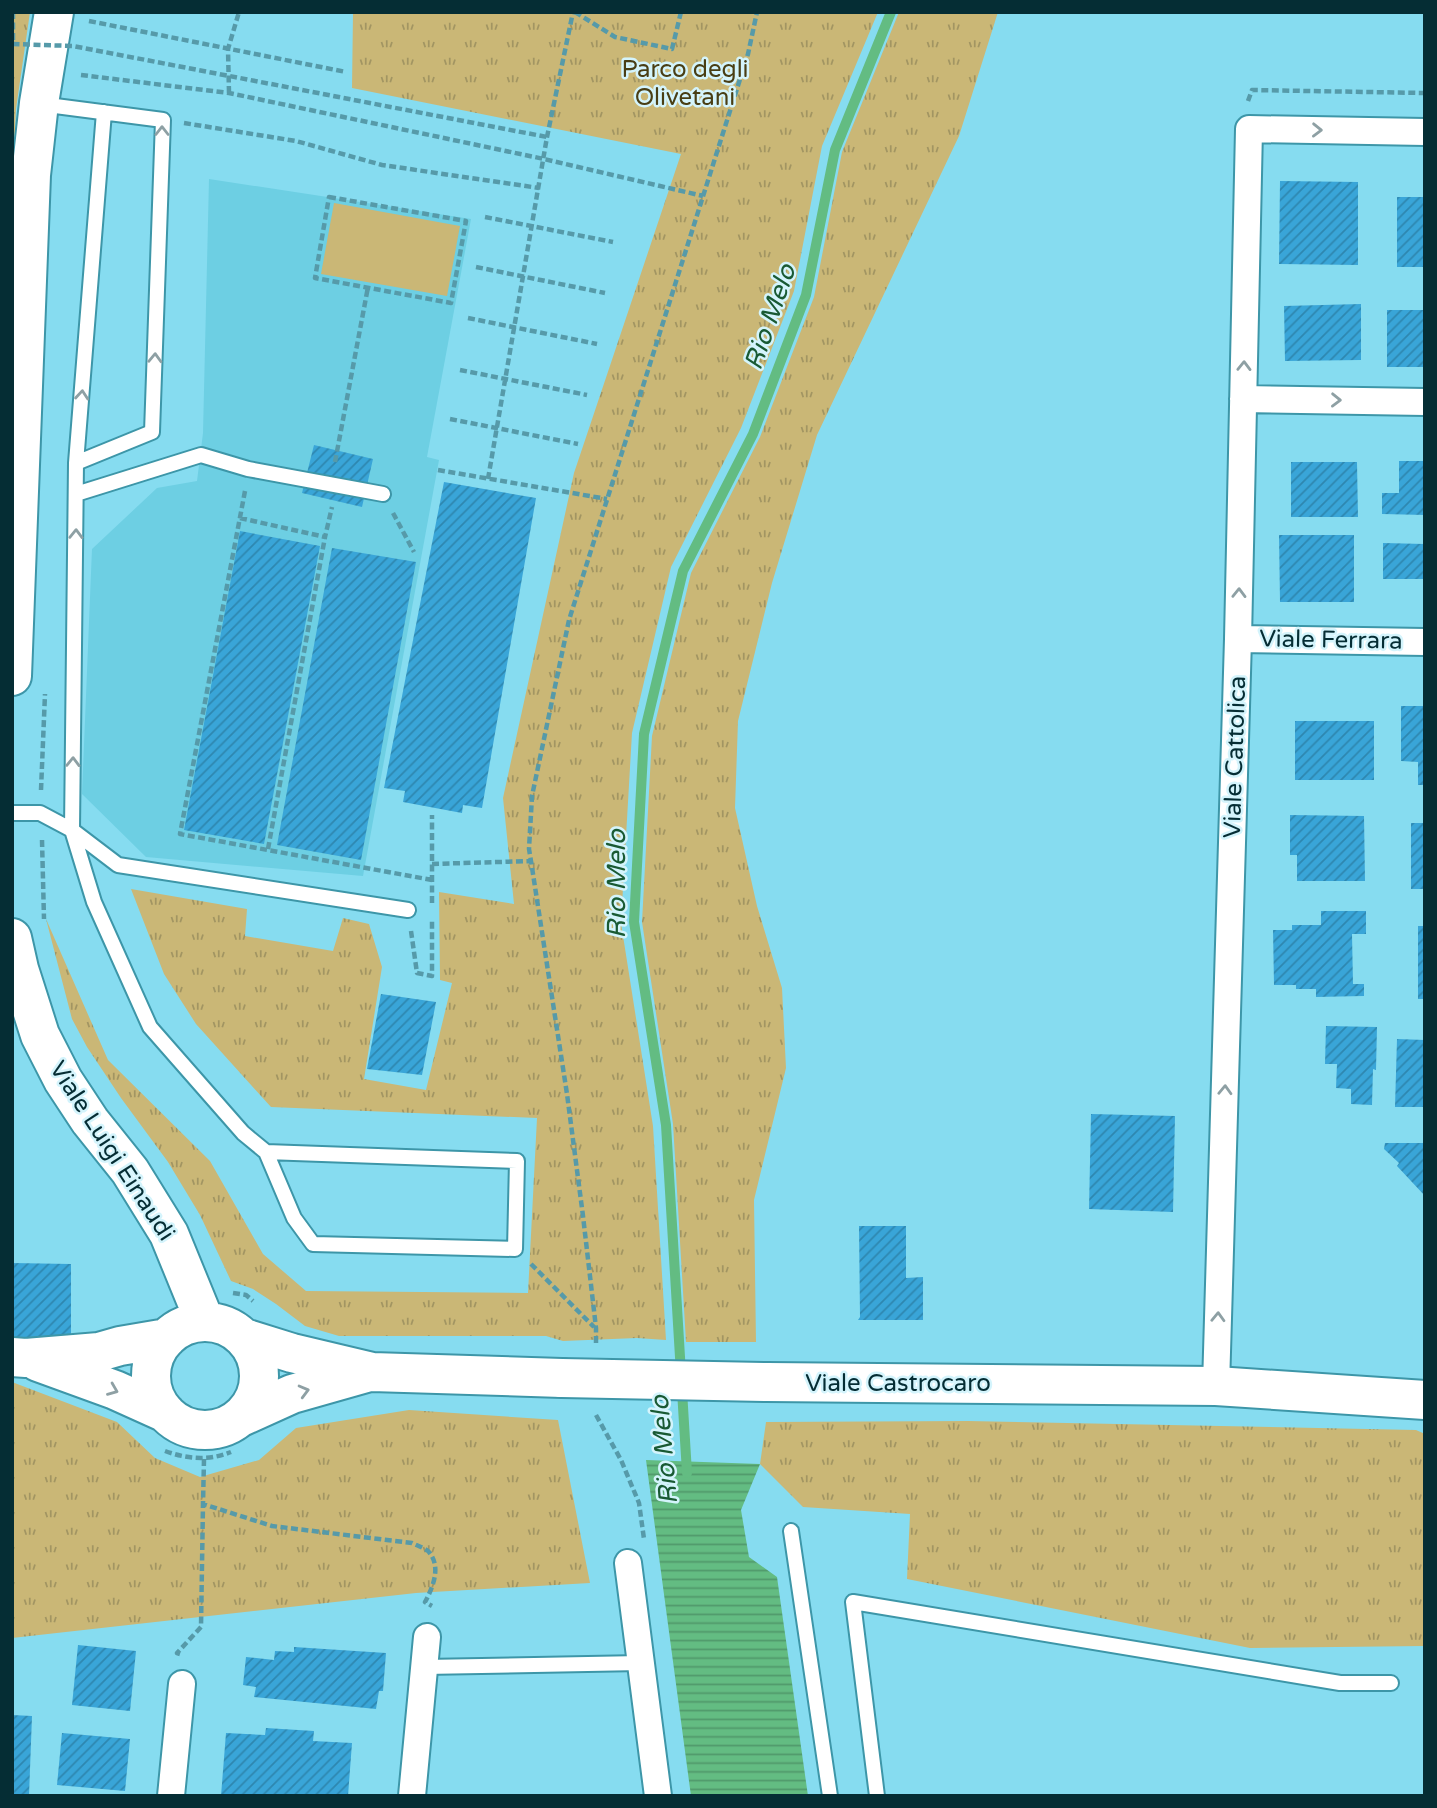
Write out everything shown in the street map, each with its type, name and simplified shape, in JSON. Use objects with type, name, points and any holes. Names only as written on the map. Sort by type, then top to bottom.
[{"type":"street","points":[[12,676],[31,175],[39,103],[71,17]]},
{"type":"street","name":"Viale Cattolica","points":[[1216,1386],[1238,639],[1249,129],[1425,132]]},
{"type":"street","points":[[1243,399],[1425,402]]},
{"type":"street","name":"Viale Ferrara","points":[[1238,639],[1425,642]]},
{"type":"street","name":"Viale Luigi Einaudi","points":[[12,938],[40,1035],[63,1080],[90,1121],[130,1171],[169,1234],[205,1322]]},
{"type":"street","name":"Viale Castrocaro","points":[[19,1357],[99,1352],[167,1338],[178,1329],[205,1322],[219,1324],[244,1338],[292,1353],[372,1372],[767,1382],[1216,1386],[1425,1400]]},
{"type":"street","points":[[166,1413],[156,1400],[151,1384],[152,1367],[157,1352],[167,1338]]},
{"type":"street","points":[[241,1417],[252,1403],[258,1387],[259,1369],[254,1352],[244,1338]]},
{"type":"street","name":"Viale Castrocaro","points":[[19,1357],[115,1390],[166,1413],[179,1424],[211,1430],[227,1426],[292,1394],[372,1372]]},
{"type":"street","points":[[636,1553],[641,1663],[658,1796]]},
{"type":"street","points":[[412,1796],[427,1637]]},
{"type":"street","points":[[171,1796],[182,1684]]},
{"type":"lane","points":[[39,103],[163,120],[152,432],[76,463]]},
{"type":"lane","points":[[104,112],[76,463],[72,830],[94,902],[150,1027],[243,1133],[265,1152],[294,1218],[313,1244],[515,1249],[517,1161],[265,1152]]},
{"type":"lane","points":[[76,494],[201,455],[248,470],[383,494]]},
{"type":"lane","points":[[12,813],[40,813],[72,830],[118,865],[408,910]]},
{"type":"lane","points":[[790,1531],[830,1796]]},
{"type":"lane","points":[[877,1796],[853,1602],[1340,1683],[1391,1683]]},
{"type":"lane","points":[[424,1667],[641,1663]]},
{"type":"path","points":[[13,12],[13,44],[74,46],[547,137]]},
{"type":"path","points":[[229,93],[228,49],[239,12]]},
{"type":"path","points":[[488,479],[547,137],[574,12],[615,37],[672,49],[681,12]]},
{"type":"path","points":[[596,1353],[596,1328],[569,1108],[529,849],[533,796],[569,620],[748,54],[757,12]]},
{"type":"path","points":[[71,17],[346,72]]},
{"type":"path","points":[[80,75],[229,93],[544,159],[703,196]]},
{"type":"path","points":[[1252,90],[1425,93]]},
{"type":"path","points":[[163,120],[296,141],[382,164],[539,188]]},
{"type":"path","points":[[330,197],[466,221],[452,303],[368,287],[315,278],[330,197]]},
{"type":"path","points":[[485,217],[613,242]]},
{"type":"path","points":[[476,267],[605,293]]},
{"type":"path","points":[[268,849],[368,287]]},
{"type":"path","points":[[468,318],[597,344]]},
{"type":"path","points":[[460,370],[587,395]]},
{"type":"path","points":[[450,419],[578,444]]},
{"type":"path","points":[[248,470],[180,834],[432,880]]},
{"type":"path","points":[[438,470],[607,499]]},
{"type":"path","points":[[383,494],[414,552]]},
{"type":"path","points":[[240,518],[325,537]]},
{"type":"path","points":[[432,864],[531,861]]},
{"type":"path","points":[[515,1249],[596,1328]]},
{"type":"path","points":[[596,1404],[596,1417],[621,1460],[639,1503],[636,1553]]},
{"type":"path","points":[[201,1627],[204,1459]]},
{"type":"path","points":[[203,1504],[272,1526],[412,1543],[428,1551],[433,1563],[435,1582]]},
{"type":"shaded area","points":[[209,179],[471,219],[427,457],[439,460],[363,876],[146,857],[82,794],[92,549],[157,488],[197,481],[203,433]]},
{"type":"shaded area","points":[[646,1460],[760,1464],[741,1510],[749,1557],[777,1577],[808,1796],[691,1796]]},
{"type":"green space","points":[[12,12],[30,12],[16,109],[12,188]]},
{"type":"green space","name":"Parco degli Olivetani","points":[[353,12],[878,12],[822,146],[794,291],[741,428],[671,567],[632,733],[621,923],[653,1126],[666,1340],[637,1338],[563,1341],[546,1336],[339,1336],[305,1326],[253,1289],[231,1281],[200,1215],[168,1162],[121,1098],[72,1019],[46,919],[108,1060],[210,1161],[263,1254],[306,1291],[528,1293],[537,1118],[271,1107],[196,1024],[164,974],[131,889],[247,909],[245,936],[333,951],[343,918],[369,924],[382,967],[364,1079],[426,1090],[452,983],[440,980],[439,892],[514,904],[503,798],[574,473],[681,154],[352,88]]},
{"type":"green space","points":[[899,12],[998,12],[959,136],[817,435],[772,583],[738,721],[735,808],[757,906],[782,988],[786,1068],[754,1200],[756,1342],[686,1342],[673,1124],[642,922],[652,736],[691,573],[760,437],[814,297],[842,152]]},
{"type":"green space","points":[[334,203],[460,226],[447,296],[321,274]]},
{"type":"green space","points":[[12,1382],[117,1422],[155,1458],[200,1477],[259,1460],[296,1428],[409,1410],[558,1420],[590,1583],[416,1593],[12,1638]]},
{"type":"green space","points":[[968,1421],[1416,1430],[1425,1434],[1425,1646],[1250,1648],[907,1579],[910,1514],[803,1507],[760,1464],[766,1422]]},
{"type":"building","points":[[1280,181],[1358,182],[1358,265],[1279,264]]},
{"type":"building","points":[[1397,197],[1425,197],[1425,267],[1397,267]]},
{"type":"building","points":[[1361,304],[1361,360],[1285,361],[1284,306]]},
{"type":"building","points":[[1387,310],[1425,310],[1425,367],[1387,367]]},
{"type":"building","points":[[314,445],[373,459],[362,507],[302,493]]},
{"type":"building","points":[[1399,461],[1425,461],[1425,515],[1382,514],[1382,493],[1399,493]]},
{"type":"building","points":[[1291,462],[1357,462],[1358,517],[1291,517]]},
{"type":"building","points":[[444,482],[536,498],[482,808],[463,805],[462,813],[403,802],[405,791],[384,788]]},
{"type":"building","points":[[240,531],[320,546],[264,844],[184,830]]},
{"type":"building","points":[[1279,535],[1354,535],[1354,602],[1280,602]]},
{"type":"building","points":[[1383,543],[1425,544],[1425,579],[1383,579]]},
{"type":"building","points":[[332,548],[416,562],[361,860],[277,845]]},
{"type":"building","points":[[1401,706],[1425,706],[1425,785],[1418,785],[1418,762],[1401,761]]},
{"type":"building","points":[[1295,721],[1374,721],[1374,780],[1295,780]]},
{"type":"building","points":[[1290,815],[1364,816],[1365,881],[1297,881],[1297,855],[1290,855]]},
{"type":"building","points":[[1411,823],[1425,823],[1425,889],[1411,889]]},
{"type":"building","points":[[1321,911],[1366,911],[1366,934],[1352,934],[1353,984],[1364,984],[1364,996],[1316,997],[1316,989],[1274,985],[1273,930],[1292,930],[1292,925],[1321,925]]},
{"type":"building","points":[[1418,926],[1425,926],[1425,999],[1418,999]]},
{"type":"building","points":[[381,994],[436,1002],[422,1075],[367,1069]]},
{"type":"building","points":[[1326,1026],[1377,1027],[1372,1105],[1351,1104],[1351,1089],[1336,1088],[1337,1064],[1325,1064]]},
{"type":"building","points":[[1397,1039],[1425,1040],[1425,1107],[1395,1107]]},
{"type":"building","points":[[1091,1114],[1175,1116],[1173,1212],[1089,1209]]},
{"type":"building","points":[[1385,1143],[1425,1143],[1425,1196],[1397,1166],[1399,1163],[1384,1149]]},
{"type":"building","points":[[859,1226],[906,1226],[906,1278],[923,1277],[923,1320],[858,1320]]},
{"type":"building","points":[[12,1263],[71,1264],[71,1342],[34,1342],[34,1337],[12,1338]]},
{"type":"building","points":[[78,1645],[136,1651],[130,1711],[72,1705]]},
{"type":"building","points":[[294,1647],[386,1653],[383,1691],[379,1691],[376,1709],[254,1697],[256,1687],[243,1685],[246,1657],[274,1660],[275,1651],[294,1652]]},
{"type":"building","points":[[12,1715],[32,1716],[29,1796],[12,1796]]},
{"type":"building","points":[[266,1728],[314,1731],[313,1741],[352,1743],[348,1796],[221,1796],[226,1733],[265,1735]]},
{"type":"building","points":[[62,1733],[130,1739],[125,1791],[57,1785]]},
{"type":"waterway","name":"Rio Melo","points":[[687,1473],[666,1125],[634,922],[644,734],[683,571],[753,434],[806,295],[835,150],[891,12]]}]
